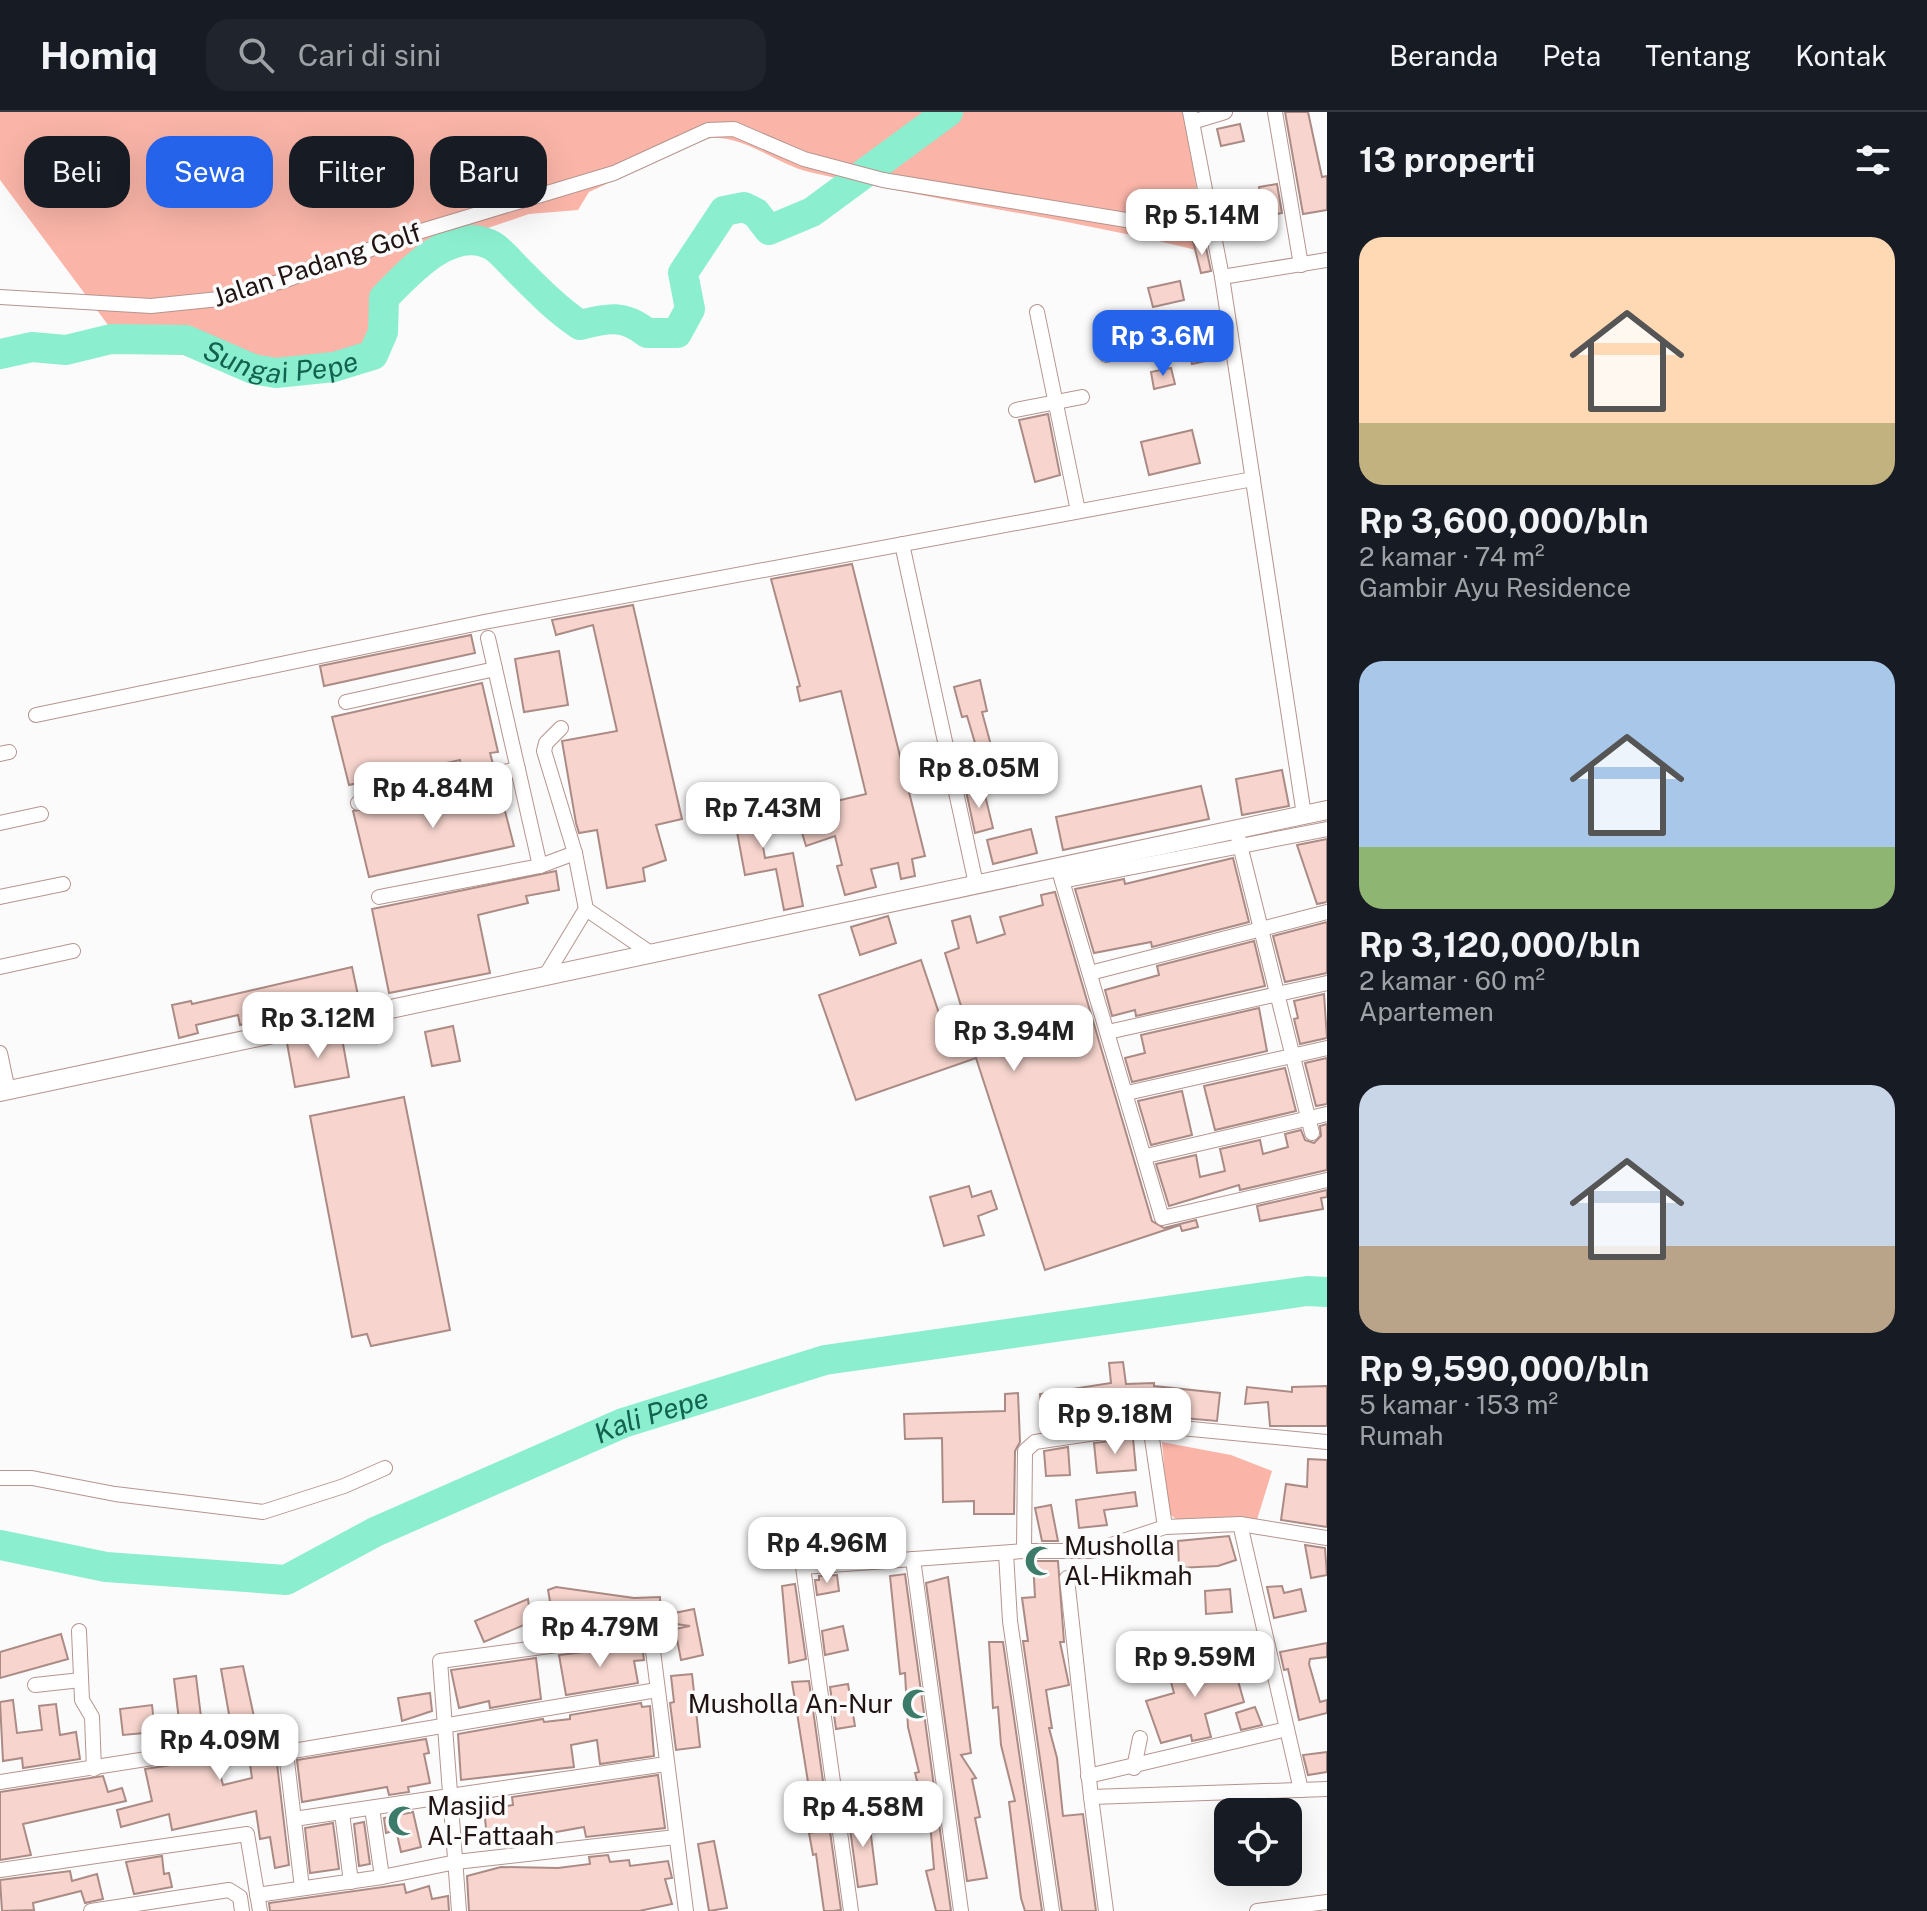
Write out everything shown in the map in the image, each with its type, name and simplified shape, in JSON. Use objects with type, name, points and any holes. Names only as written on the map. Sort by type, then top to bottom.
[{"type":"main road","points":[[4,1092],[976,884],[1238,837],[1327,810]]},
{"type":"street","points":[[1225,112],[1191,117],[1211,234],[1222,277],[1304,815]]},
{"type":"street","points":[[1275,112],[1301,265]]},
{"type":"street","name":"Jalan Padang Golf","points":[[0,297],[151,306],[219,299],[286,280],[418,232],[614,173],[708,130],[734,129],[804,159],[883,180],[1211,234]]},
{"type":"street","points":[[1222,277],[1327,260]]},
{"type":"street","points":[[1037,312],[1078,511]]},
{"type":"street","points":[[1106,355],[1229,332]]},
{"type":"street","points":[[1016,410],[1082,397]]},
{"type":"street","points":[[36,715],[322,653],[1253,479]]},
{"type":"street","points":[[902,544],[976,884]]},
{"type":"street","points":[[488,638],[540,866]]},
{"type":"street","points":[[346,702],[495,669]]},
{"type":"street","points":[[546,975],[586,909],[575,853],[544,751],[546,743],[561,728]]},
{"type":"street","points":[[358,803],[518,769]]},
{"type":"street","points":[[0,823],[41,814]]},
{"type":"street","points":[[1327,829],[1238,837],[1061,877],[1146,1156],[1161,1216],[1165,1219],[1327,1182]]},
{"type":"street","points":[[1238,837],[1310,1126]]},
{"type":"street","points":[[379,897],[540,866],[575,853]]},
{"type":"street","points":[[0,897],[63,884]]},
{"type":"street","points":[[586,909],[649,952]]},
{"type":"street","points":[[1090,973],[1327,912]]},
{"type":"street","points":[[0,967],[73,951]]},
{"type":"street","points":[[1108,1032],[1327,983]]},
{"type":"street","points":[[1127,1093],[1327,1048]]},
{"type":"street","points":[[0,1053],[4,1092]]},
{"type":"street","points":[[1146,1156],[1310,1126],[1327,1114]]},
{"type":"street","points":[[1024,1551],[1028,1445],[1150,1425],[1327,1442]]},
{"type":"street","points":[[1150,1425],[1165,1527]]},
{"type":"street","points":[[0,1478],[32,1478],[115,1494],[263,1512],[332,1491],[385,1468]]},
{"type":"street","points":[[1240,1524],[1301,1790]]},
{"type":"street","points":[[851,1911],[803,1567],[1024,1551],[1093,1551],[1165,1527],[1240,1524],[1327,1538]]},
{"type":"street","points":[[1006,1553],[1010,1621],[1052,1911]]},
{"type":"street","points":[[913,1559],[961,1911]]},
{"type":"street","points":[[1067,1578],[1106,1911]]},
{"type":"street","points":[[79,1631],[82,1700],[92,1717],[94,1769]]},
{"type":"street","points":[[459,1911],[440,1661],[639,1634],[648,1636],[652,1643],[686,1911]]},
{"type":"street","points":[[35,1685],[81,1680]]},
{"type":"street","points":[[302,1888],[286,1747],[445,1728],[657,1690]]},
{"type":"street","points":[[1088,1776],[1134,1768],[1287,1729]]},
{"type":"street","points":[[1134,1768],[1140,1738]]},
{"type":"street","points":[[0,1782],[229,1746]]},
{"type":"street","points":[[294,1819],[666,1764]]},
{"type":"street","points":[[1091,1797],[1327,1789]]},
{"type":"street","points":[[372,1808],[382,1877]]},
{"type":"street","points":[[342,1813],[351,1882]]},
{"type":"street","points":[[0,1870],[247,1834],[260,1911]]},
{"type":"street","points":[[257,1895],[382,1877],[456,1862],[676,1837]]},
{"type":"street","points":[[91,1911],[229,1890],[240,1897],[242,1911]]},
{"type":"street","points":[[1257,1911],[1327,1902]]},
{"type":"shaded area","points":[[0,112],[1187,112],[1204,252],[809,172],[737,141],[712,138],[671,153],[589,192],[578,210],[529,214],[429,248],[424,277],[402,281],[390,297],[382,342],[343,358],[307,355],[282,361],[155,353],[152,331],[114,333],[0,180]]},
{"type":"shaded area","points":[[1162,1442],[1231,1455],[1272,1471],[1256,1523],[1181,1523],[1168,1513]]},
{"type":"building","points":[[1285,112],[1308,112],[1322,177],[1327,176],[1327,210],[1303,214]]},
{"type":"building","points":[[1240,124],[1244,141],[1221,146],[1217,129]]},
{"type":"building","points":[[1277,184],[1282,213],[1257,218],[1258,224],[1233,229],[1229,210],[1262,204],[1259,187]]},
{"type":"building","points":[[1193,241],[1205,243],[1211,271],[1201,273]]},
{"type":"building","points":[[1180,281],[1184,300],[1153,307],[1148,288]]},
{"type":"building","points":[[1222,343],[1224,357],[1192,364],[1189,350]]},
{"type":"building","points":[[1171,368],[1175,384],[1154,389],[1151,372]]},
{"type":"building","points":[[1048,414],[1060,475],[1035,482],[1019,420]]},
{"type":"building","points":[[1192,430],[1200,463],[1149,475],[1141,442]]},
{"type":"building","points":[[852,564],[925,856],[912,859],[915,876],[901,879],[898,863],[871,869],[876,887],[845,895],[837,866],[842,865],[835,836],[806,846],[797,816],[829,806],[828,803],[866,794],[841,691],[800,701],[797,687],[800,686],[771,579]]},
{"type":"building","points":[[633,605],[682,819],[656,825],[666,860],[643,868],[645,881],[607,888],[597,830],[579,833],[562,741],[617,731],[593,625],[556,635],[552,620]]},
{"type":"building","points":[[471,635],[475,653],[324,686],[320,666]]},
{"type":"building","points":[[559,651],[568,705],[524,712],[515,659]]},
{"type":"building","points":[[980,680],[987,711],[982,712],[992,749],[978,753],[967,716],[962,717],[954,687]]},
{"type":"building","points":[[482,683],[498,752],[490,753],[493,764],[462,771],[460,760],[349,785],[332,717]]},
{"type":"building","points":[[1282,770],[1289,806],[1242,815],[1236,779]]},
{"type":"building","points":[[498,784],[514,846],[369,877],[353,811]]},
{"type":"building","points":[[1201,786],[1209,819],[1063,850],[1056,817]]},
{"type":"building","points":[[983,787],[993,828],[975,833],[966,791]]},
{"type":"building","points":[[753,790],[765,858],[793,853],[803,906],[784,910],[776,869],[745,875],[730,794]]},
{"type":"building","points":[[1031,829],[1037,853],[993,864],[987,840]]},
{"type":"building","points":[[1327,839],[1327,902],[1317,904],[1297,845]]},
{"type":"building","points":[[1233,858],[1249,922],[1152,947],[1151,942],[1094,953],[1075,889],[1124,879],[1125,884]]},
{"type":"building","points":[[556,871],[559,890],[526,896],[528,903],[478,915],[490,973],[389,993],[372,909]]},
{"type":"building","points":[[1055,892],[1152,1221],[1164,1228],[1196,1220],[1198,1227],[1182,1231],[1180,1225],[1045,1270],[976,1058],[856,1100],[819,995],[921,960],[950,1046],[971,1039],[945,953],[959,948],[952,921],[970,916],[977,943],[1005,934],[1000,917],[1043,905],[1041,895]]},
{"type":"building","points":[[888,916],[896,943],[860,955],[851,927]]},
{"type":"building","points":[[1327,922],[1327,973],[1285,982],[1273,936]]},
{"type":"building","points":[[1254,941],[1265,986],[1136,1016],[1135,1010],[1112,1016],[1105,990],[1159,975],[1157,966]]},
{"type":"building","points":[[352,967],[359,1000],[240,1025],[238,1015],[196,1025],[198,1033],[179,1038],[172,1005],[191,1001],[192,1004]]},
{"type":"building","points":[[1324,994],[1327,1038],[1300,1044],[1294,1019],[1298,1018],[1294,1001]]},
{"type":"building","points":[[1259,1008],[1267,1051],[1132,1082],[1125,1058],[1145,1053],[1141,1035]]},
{"type":"building","points":[[453,1026],[460,1061],[432,1066],[425,1032]]},
{"type":"building","points":[[341,1033],[349,1077],[295,1087],[287,1043]]},
{"type":"building","points":[[1327,1058],[1327,1104],[1316,1106],[1305,1063]]},
{"type":"building","points":[[1285,1068],[1296,1111],[1215,1130],[1204,1086]]},
{"type":"building","points":[[1182,1091],[1192,1135],[1151,1145],[1138,1101]]},
{"type":"building","points":[[404,1097],[450,1330],[371,1346],[367,1334],[352,1337],[310,1116]]},
{"type":"building","points":[[1327,1124],[1327,1170],[1240,1190],[1239,1185],[1169,1206],[1156,1164],[1196,1155],[1200,1177],[1225,1171],[1220,1149],[1260,1140],[1263,1154],[1288,1147],[1285,1134],[1301,1130],[1305,1140],[1314,1143],[1321,1136],[1320,1126]]},
{"type":"building","points":[[969,1186],[972,1197],[991,1191],[997,1209],[978,1216],[984,1235],[944,1246],[930,1197]]},
{"type":"building","points":[[1327,1190],[1327,1197],[1321,1198],[1323,1209],[1260,1221],[1257,1206]]},
{"type":"building","points":[[1123,1362],[1126,1384],[1154,1383],[1154,1386],[1220,1393],[1217,1421],[1171,1417],[1171,1409],[1131,1410],[1132,1418],[1043,1431],[1040,1394],[1111,1383],[1109,1363]]},
{"type":"building","points":[[1327,1386],[1327,1426],[1270,1426],[1268,1402],[1245,1404],[1247,1387],[1292,1392],[1292,1387]]},
{"type":"building","points":[[1018,1393],[1020,1442],[1015,1451],[1014,1514],[974,1514],[974,1501],[943,1502],[942,1438],[905,1439],[904,1414],[1005,1411],[1005,1394]]},
{"type":"building","points":[[1133,1438],[1136,1470],[1097,1473],[1094,1443]]},
{"type":"building","points":[[1068,1447],[1070,1475],[1046,1476],[1044,1451]]},
{"type":"building","points":[[1308,1459],[1327,1460],[1327,1527],[1281,1520],[1286,1484],[1307,1487]]},
{"type":"building","points":[[1135,1492],[1137,1506],[1104,1510],[1107,1525],[1079,1528],[1076,1500]]},
{"type":"building","points":[[1051,1505],[1058,1541],[1042,1541],[1035,1508]]},
{"type":"building","points":[[1229,1536],[1236,1560],[1218,1566],[1179,1568],[1178,1541]]},
{"type":"building","points":[[1305,1545],[1325,1548],[1327,1575],[1311,1578]]},
{"type":"building","points":[[1033,1561],[1058,1561],[1064,1642],[1060,1642],[1069,1685],[1046,1690],[1052,1728],[1049,1728],[1057,1758],[1063,1816],[1083,1814],[1096,1911],[1062,1911],[1023,1641],[1028,1641],[1022,1598],[1035,1597]]},
{"type":"building","points":[[905,1574],[951,1911],[936,1911],[926,1871],[934,1869],[931,1834],[915,1773],[919,1772],[908,1727],[905,1673],[900,1674],[890,1576]]},
{"type":"building","points":[[837,1575],[839,1591],[817,1595],[815,1580],[819,1580],[819,1576]]},
{"type":"building","points":[[948,1577],[971,1753],[961,1755],[976,1778],[972,1779],[980,1817],[975,1818],[987,1878],[967,1881],[926,1583]]},
{"type":"building","points":[[795,1584],[806,1659],[789,1663],[782,1586]]},
{"type":"building","points":[[1282,1586],[1284,1593],[1301,1589],[1306,1611],[1274,1618],[1267,1587]]},
{"type":"building","points":[[556,1587],[634,1598],[660,1597],[660,1616],[694,1609],[703,1655],[681,1660],[675,1629],[690,1626],[564,1608],[552,1613],[548,1590]]},
{"type":"building","points":[[1230,1589],[1232,1612],[1206,1614],[1205,1591]]},
{"type":"building","points":[[528,1599],[531,1622],[484,1642],[475,1621]]},
{"type":"building","points":[[843,1626],[848,1650],[825,1655],[822,1631]]},
{"type":"building","points":[[61,1634],[68,1659],[0,1678],[0,1652]]},
{"type":"building","points":[[989,1642],[1003,1642],[1042,1911],[1025,1911],[1021,1898],[1009,1802],[1015,1801],[1001,1745],[998,1707],[993,1708]]},
{"type":"building","points":[[1327,1643],[1327,1657],[1310,1659],[1309,1664],[1320,1702],[1327,1700],[1327,1713],[1299,1720],[1288,1669],[1284,1670],[1280,1652]]},
{"type":"building","points":[[642,1645],[644,1660],[634,1661],[638,1683],[566,1695],[559,1655]]},
{"type":"building","points":[[1231,1656],[1244,1702],[1205,1714],[1211,1737],[1192,1741],[1191,1735],[1161,1743],[1146,1701],[1174,1693],[1168,1671]]},
{"type":"building","points":[[536,1658],[541,1699],[490,1708],[489,1701],[459,1708],[451,1670]]},
{"type":"building","points":[[243,1666],[261,1749],[275,1747],[289,1865],[275,1868],[270,1837],[260,1839],[256,1811],[172,1830],[169,1814],[121,1827],[117,1810],[152,1801],[145,1769],[216,1758],[223,1785],[252,1778],[246,1736],[233,1737],[221,1669]]},
{"type":"building","points":[[692,1674],[700,1747],[676,1750],[670,1703],[674,1702],[671,1676]]},
{"type":"building","points":[[196,1676],[201,1717],[179,1720],[174,1679]]},
{"type":"building","points":[[809,1681],[841,1910],[833,1911],[824,1911],[816,1854],[813,1855],[809,1833],[816,1832],[792,1682]]},
{"type":"building","points":[[848,1684],[855,1726],[836,1729],[830,1687]]},
{"type":"building","points":[[430,1693],[432,1711],[402,1721],[398,1698]]},
{"type":"building","points":[[13,1700],[17,1733],[42,1730],[39,1706],[56,1704],[60,1735],[76,1732],[80,1759],[23,1768],[22,1758],[3,1761],[0,1702]]},
{"type":"building","points":[[641,1703],[642,1707],[650,1706],[654,1756],[600,1764],[597,1740],[571,1745],[574,1767],[461,1780],[458,1734],[543,1719],[544,1722],[570,1719],[570,1715]]},
{"type":"building","points":[[152,1705],[155,1732],[123,1735],[120,1709]]},
{"type":"building","points":[[1255,1707],[1262,1725],[1241,1730],[1236,1713]]},
{"type":"building","points":[[426,1739],[429,1753],[424,1754],[430,1783],[408,1787],[409,1792],[389,1795],[387,1787],[302,1802],[297,1760]]},
{"type":"building","points":[[1327,1752],[1327,1772],[1308,1775],[1303,1755]]},
{"type":"building","points":[[658,1775],[665,1828],[586,1837],[584,1827],[496,1843],[495,1834],[487,1837],[484,1810],[513,1805],[512,1797]]},
{"type":"building","points":[[103,1776],[108,1792],[122,1788],[126,1801],[23,1824],[31,1855],[0,1860],[0,1792]]},
{"type":"building","points":[[868,1811],[877,1884],[858,1887],[848,1814]]},
{"type":"building","points":[[413,1812],[421,1847],[401,1852],[396,1830],[386,1833],[384,1818]]},
{"type":"building","points":[[364,1822],[370,1864],[359,1866],[354,1824]]},
{"type":"building","points":[[333,1823],[339,1869],[310,1873],[305,1828]]},
{"type":"building","points":[[714,1841],[727,1908],[709,1911],[698,1844]]},
{"type":"building","points":[[608,1855],[610,1862],[629,1860],[630,1866],[668,1861],[672,1878],[665,1879],[672,1904],[639,1911],[469,1911],[467,1876],[501,1867],[558,1868],[590,1864],[589,1857]]},
{"type":"building","points":[[162,1856],[164,1874],[169,1873],[172,1887],[134,1894],[126,1862]]},
{"type":"building","points":[[70,1871],[72,1881],[97,1874],[103,1899],[85,1903],[81,1891],[33,1903],[34,1910],[2,1911],[0,1880]]},
{"type":"building","points":[[404,1884],[406,1893],[429,1886],[432,1899],[448,1896],[449,1911],[270,1911],[269,1903]]},
{"type":"waterway","name":"Sungai Pepe","points":[[0,354],[32,347],[66,350],[111,339],[186,340],[253,369],[276,373],[334,367],[373,355],[383,332],[384,298],[419,264],[448,245],[463,241],[478,241],[496,248],[546,298],[580,325],[615,319],[631,323],[647,333],[677,333],[690,309],[683,273],[724,211],[744,207],[756,213],[769,230],[812,212],[948,112]]},
{"type":"waterway","name":"Kali Pepe","points":[[0,1545],[106,1567],[286,1580],[375,1532],[623,1423],[825,1360],[1307,1291],[1327,1292]]},
{"type":"place","name":"Musholla Al-Hikmah","points":[[1040,1561]]},
{"type":"place","name":"Musholla An-Nur","points":[[917,1704]]},
{"type":"place","name":"Masjid Al-Fattaah","points":[[403,1821]]}]
